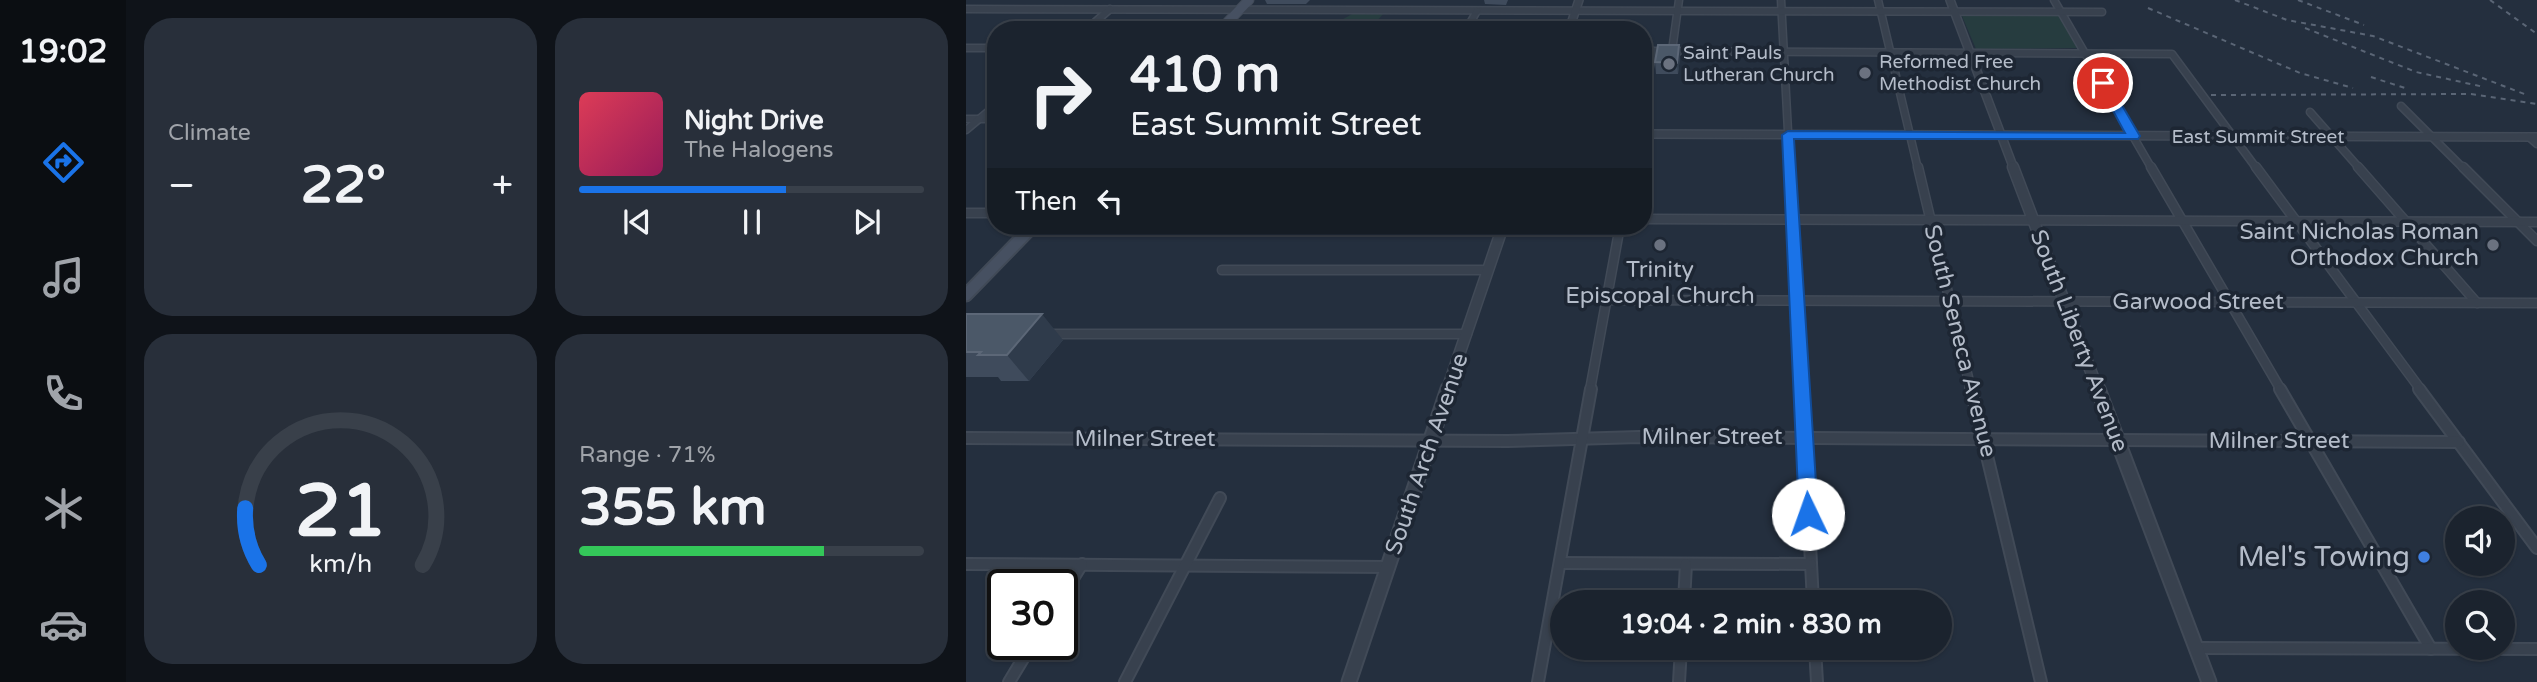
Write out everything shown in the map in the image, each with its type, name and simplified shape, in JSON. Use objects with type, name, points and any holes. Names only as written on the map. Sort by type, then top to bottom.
[{"type":"main road","points":[[1229,21],[1249,0]]},
{"type":"main road","points":[[966,295],[1024,235]]},
{"type":"street","points":[[1089,9],[1100,0]]},
{"type":"street","points":[[1357,10],[1364,0]]},
{"type":"street","points":[[1572,21],[1579,0]]},
{"type":"street","points":[[1672,51],[1679,0]]},
{"type":"street","points":[[1781,0],[1812,590]]},
{"type":"street","name":"South Seneca Avenue","points":[[1878,0],[2041,682]]},
{"type":"street","name":"South Liberty Avenue","points":[[1950,0],[2209,682]]},
{"type":"street","points":[[2054,0],[2431,649]]},
{"type":"street","points":[[966,9],[2102,12]]},
{"type":"street","points":[[1096,21],[1110,9]]},
{"type":"street","points":[[1471,21],[1476,11]]},
{"type":"street","points":[[966,48],[987,48]]},
{"type":"street","points":[[1652,56],[1653,51],[2169,53],[2537,548]]},
{"type":"street","points":[[2401,106],[2537,241]]},
{"type":"street","points":[[966,130],[987,112]]},
{"type":"street","points":[[2310,112],[2477,303]]},
{"type":"street","points":[[966,119],[987,119]]},
{"type":"street","name":"East Summit Street","points":[[1652,134],[2533,137]]},
{"type":"street","points":[[2533,137],[2537,144]]},
{"type":"street","points":[[966,213],[987,214]]},
{"type":"street","points":[[1652,219],[2537,222]]},
{"type":"street","name":"South Arch Avenue","points":[[1349,682],[1500,235]]},
{"type":"street","points":[[1538,682],[1619,235]]},
{"type":"street","points":[[1222,270],[1488,270]]},
{"type":"street","name":"Garwood Street","points":[[1608,300],[2537,303]]},
{"type":"street","points":[[1032,334],[1467,334]]},
{"type":"street","name":"Milner Street","points":[[966,438],[1804,438],[2459,442]]},
{"type":"street","points":[[1125,682],[1220,498]]},
{"type":"street","points":[[1561,563],[1811,564]]},
{"type":"street","points":[[966,564],[1389,567]]},
{"type":"street","points":[[1078,570],[1082,564]]},
{"type":"street","points":[[1685,590],[1686,564]]},
{"type":"street","points":[[2196,648],[2537,649]]},
{"type":"street","points":[[1009,682],[1022,660]]},
{"type":"street","points":[[1679,682],[1680,660]]},
{"type":"street","points":[[1816,660],[1817,682]]},
{"type":"green space","points":[[1352,14],[1383,14],[1377,21],[1340,21]]},
{"type":"green space","points":[[2059,15],[2077,48],[1976,49],[1962,16]]},
{"type":"building","points":[[1658,45],[1679,45],[1677,63],[1655,62]]},
{"type":"building","points":[[966,314],[1042,314],[1007,355],[978,355],[981,352],[966,352]]},
{"type":"railway","points":[[2235,0],[2287,20],[2373,36],[2527,95]]},
{"type":"railway","points":[[2298,0],[2364,25]]},
{"type":"railway","points":[[2490,0],[2537,34]]},
{"type":"railway","points":[[2148,8],[2300,73],[2353,88]]},
{"type":"railway","points":[[2305,28],[2416,72],[2484,87]]},
{"type":"railway","points":[[2371,77],[2408,89]]},
{"type":"railway","points":[[2211,95],[2471,94],[2537,104]]},
{"type":"place","name":"Saint Pauls Lutheran Church","points":[[1669,64]]},
{"type":"place","name":"Reformed Free Methodist Church","points":[[1865,73]]},
{"type":"place","name":"Trinity Episcopal Church","points":[[1660,245]]},
{"type":"place","name":"Saint Nicholas Roman Orthodox Church","points":[[2493,245]]},
{"type":"place","name":"Mel's Towing","points":[[2424,557]]},
{"type":"route","points":[[1808,514],[1788,135],[2133,136],[2103,83]]}]
